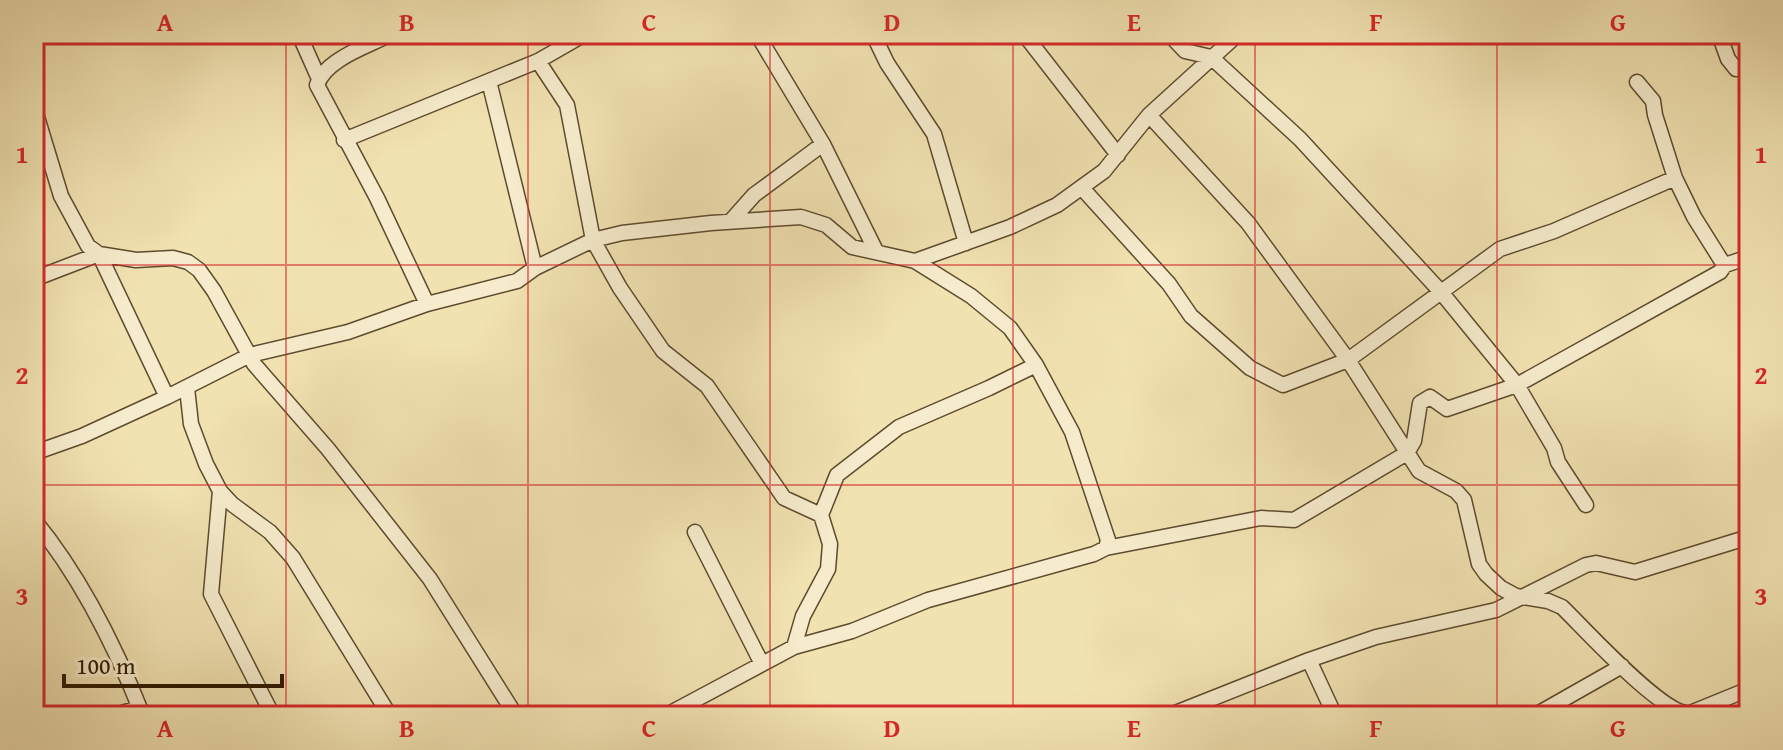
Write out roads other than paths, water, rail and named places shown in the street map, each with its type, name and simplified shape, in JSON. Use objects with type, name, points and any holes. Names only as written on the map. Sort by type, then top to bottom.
[{"type":"street","points":[[299,34],[319,79],[319,93],[377,198],[427,304]]},
{"type":"street","points":[[344,140],[538,61],[585,34]]},
{"type":"street","points":[[757,34],[823,144],[876,251]]},
{"type":"street","points":[[873,34],[887,63],[934,134],[966,243]]},
{"type":"street","points":[[1024,34],[1118,155]]},
{"type":"street","points":[[1169,34],[1185,51],[1211,57],[1300,139],[1441,292],[1517,385],[1554,448],[1558,462],[1586,505]]},
{"type":"street","points":[[915,261],[1010,227],[1057,205],[1082,188],[1104,171],[1149,115],[1238,34]]},
{"type":"street","points":[[1719,34],[1728,59],[1736,69],[1749,68]]},
{"type":"street","points":[[319,79],[336,63],[387,36]]},
{"type":"street","points":[[538,61],[567,105],[593,240],[620,288],[663,351],[707,386],[784,498],[821,515]]},
{"type":"street","points":[[489,81],[535,268]]},
{"type":"street","points":[[1637,82],[1653,101],[1675,178],[1694,217],[1721,260]]},
{"type":"street","points":[[34,107],[61,196],[88,246],[99,254],[136,260],[173,258],[188,262],[199,270],[261,372],[328,449],[430,579],[516,716]]},
{"type":"street","points":[[1149,115],[1248,223],[1348,360],[1419,471],[1456,491],[1464,500],[1479,564],[1486,574],[1501,588],[1516,596],[1548,601],[1562,607],[1647,691],[1681,715],[1749,689]]},
{"type":"street","points":[[730,222],[754,195],[823,144]]},
{"type":"street","points":[[1082,188],[1169,284],[1191,316],[1250,368],[1283,385],[1348,360],[1500,249],[1554,231],[1675,178]]},
{"type":"street","points":[[34,453],[82,436],[250,355],[348,332],[427,304],[517,281],[535,268],[593,240],[622,233],[801,217],[826,225],[852,247],[915,261],[971,296],[1010,328],[1036,365],[1072,432],[1108,540],[1106,548]]},
{"type":"street","points":[[34,279],[99,254]]},
{"type":"street","points":[[99,254],[167,397]]},
{"type":"street","points":[[665,716],[794,647],[852,631],[928,600],[1106,548],[1261,518],[1294,520],[1407,453],[1414,441],[1420,403],[1430,397],[1447,409],[1517,385],[1720,272],[1725,265],[1749,257]]},
{"type":"street","points":[[794,647],[803,616],[828,569],[830,544],[821,515],[837,475],[899,427],[1036,365]]},
{"type":"street","points":[[187,388],[191,424],[220,491],[232,504],[270,532],[293,558],[390,716]]},
{"type":"street","points":[[220,491],[211,594],[273,716]]},
{"type":"street","points":[[34,520],[78,583],[141,712],[112,716]]},
{"type":"street","points":[[695,532],[762,664]]},
{"type":"street","points":[[1168,716],[1376,637],[1496,610],[1586,565],[1596,563],[1635,572],[1749,537]]},
{"type":"street","points":[[1309,660],[1335,716]]},
{"type":"street","points":[[1534,716],[1622,666]]}]
